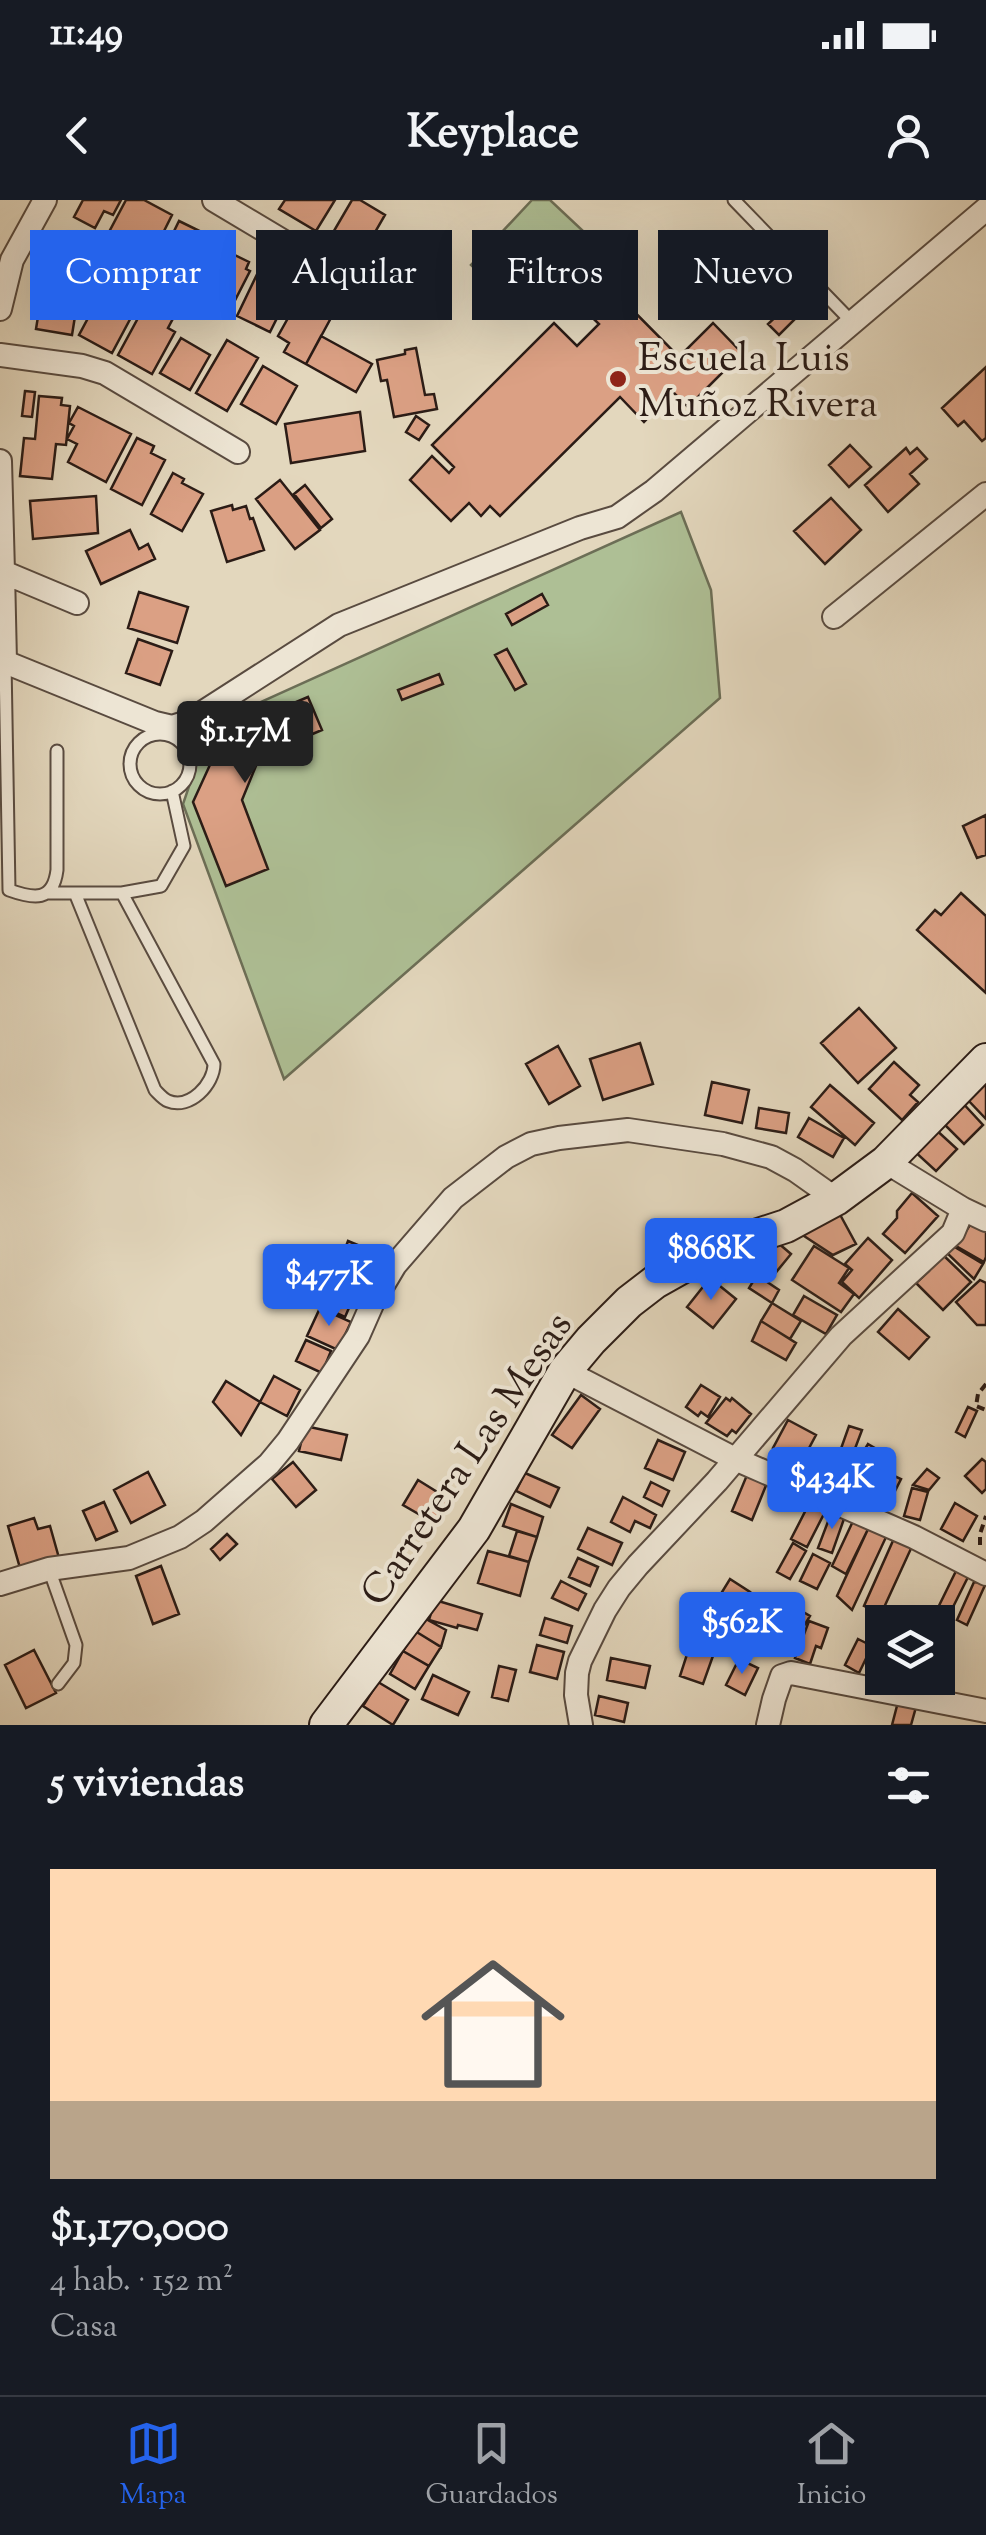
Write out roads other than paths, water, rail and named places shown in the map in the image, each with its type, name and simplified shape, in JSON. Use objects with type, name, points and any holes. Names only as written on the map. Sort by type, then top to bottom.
[{"type":"street","points":[[0,309],[12,260],[45,200]]},
{"type":"street","points":[[214,200],[264,230]]},
{"type":"street","points":[[0,461],[5,662],[173,731],[339,625],[580,528],[617,517],[654,491],[986,209]]},
{"type":"street","points":[[0,354],[105,373],[238,452]]},
{"type":"street","points":[[834,616],[986,494]]},
{"type":"street","points":[[2,572],[78,603]]},
{"type":"street","name":"Carretera Las Mesas","points":[[326,1725],[474,1529],[565,1372],[591,1340],[655,1282],[731,1244],[786,1226],[836,1199],[886,1162],[986,1060]]},
{"type":"street","points":[[0,1584],[49,1569],[130,1558],[180,1537],[204,1520],[269,1464],[288,1441],[358,1336],[394,1265],[452,1198],[506,1157],[531,1144],[628,1130],[722,1144],[771,1157],[836,1199]]},
{"type":"street","points":[[886,1162],[986,1220]]},
{"type":"street","points":[[581,1725],[576,1674],[588,1640],[638,1565],[841,1336],[953,1233],[963,1209]]},
{"type":"street","points":[[565,1372],[735,1459],[983,1572]]},
{"type":"street","points":[[768,1725],[777,1686],[782,1676],[792,1672],[986,1711]]},
{"type":"lane","points":[[734,200],[852,322]]},
{"type":"lane","points":[[5,662],[9,890],[28,898],[43,896],[56,884],[57,752]]},
{"type":"lane","points":[[173,731],[186,748],[190,764],[185,780],[172,791],[147,791],[134,780],[130,763],[135,747],[148,736],[173,731]]},
{"type":"lane","points":[[47,893],[122,893],[162,886],[184,846],[172,791]]},
{"type":"lane","points":[[75,893],[155,1090],[168,1101],[182,1102],[205,1090],[214,1075],[214,1064],[122,893]]},
{"type":"lane","points":[[49,1569],[76,1645],[74,1662],[58,1684]]},
{"type":"place","name":"Escuela Luis Muñoz Rivera","points":[[618,379]]}]
